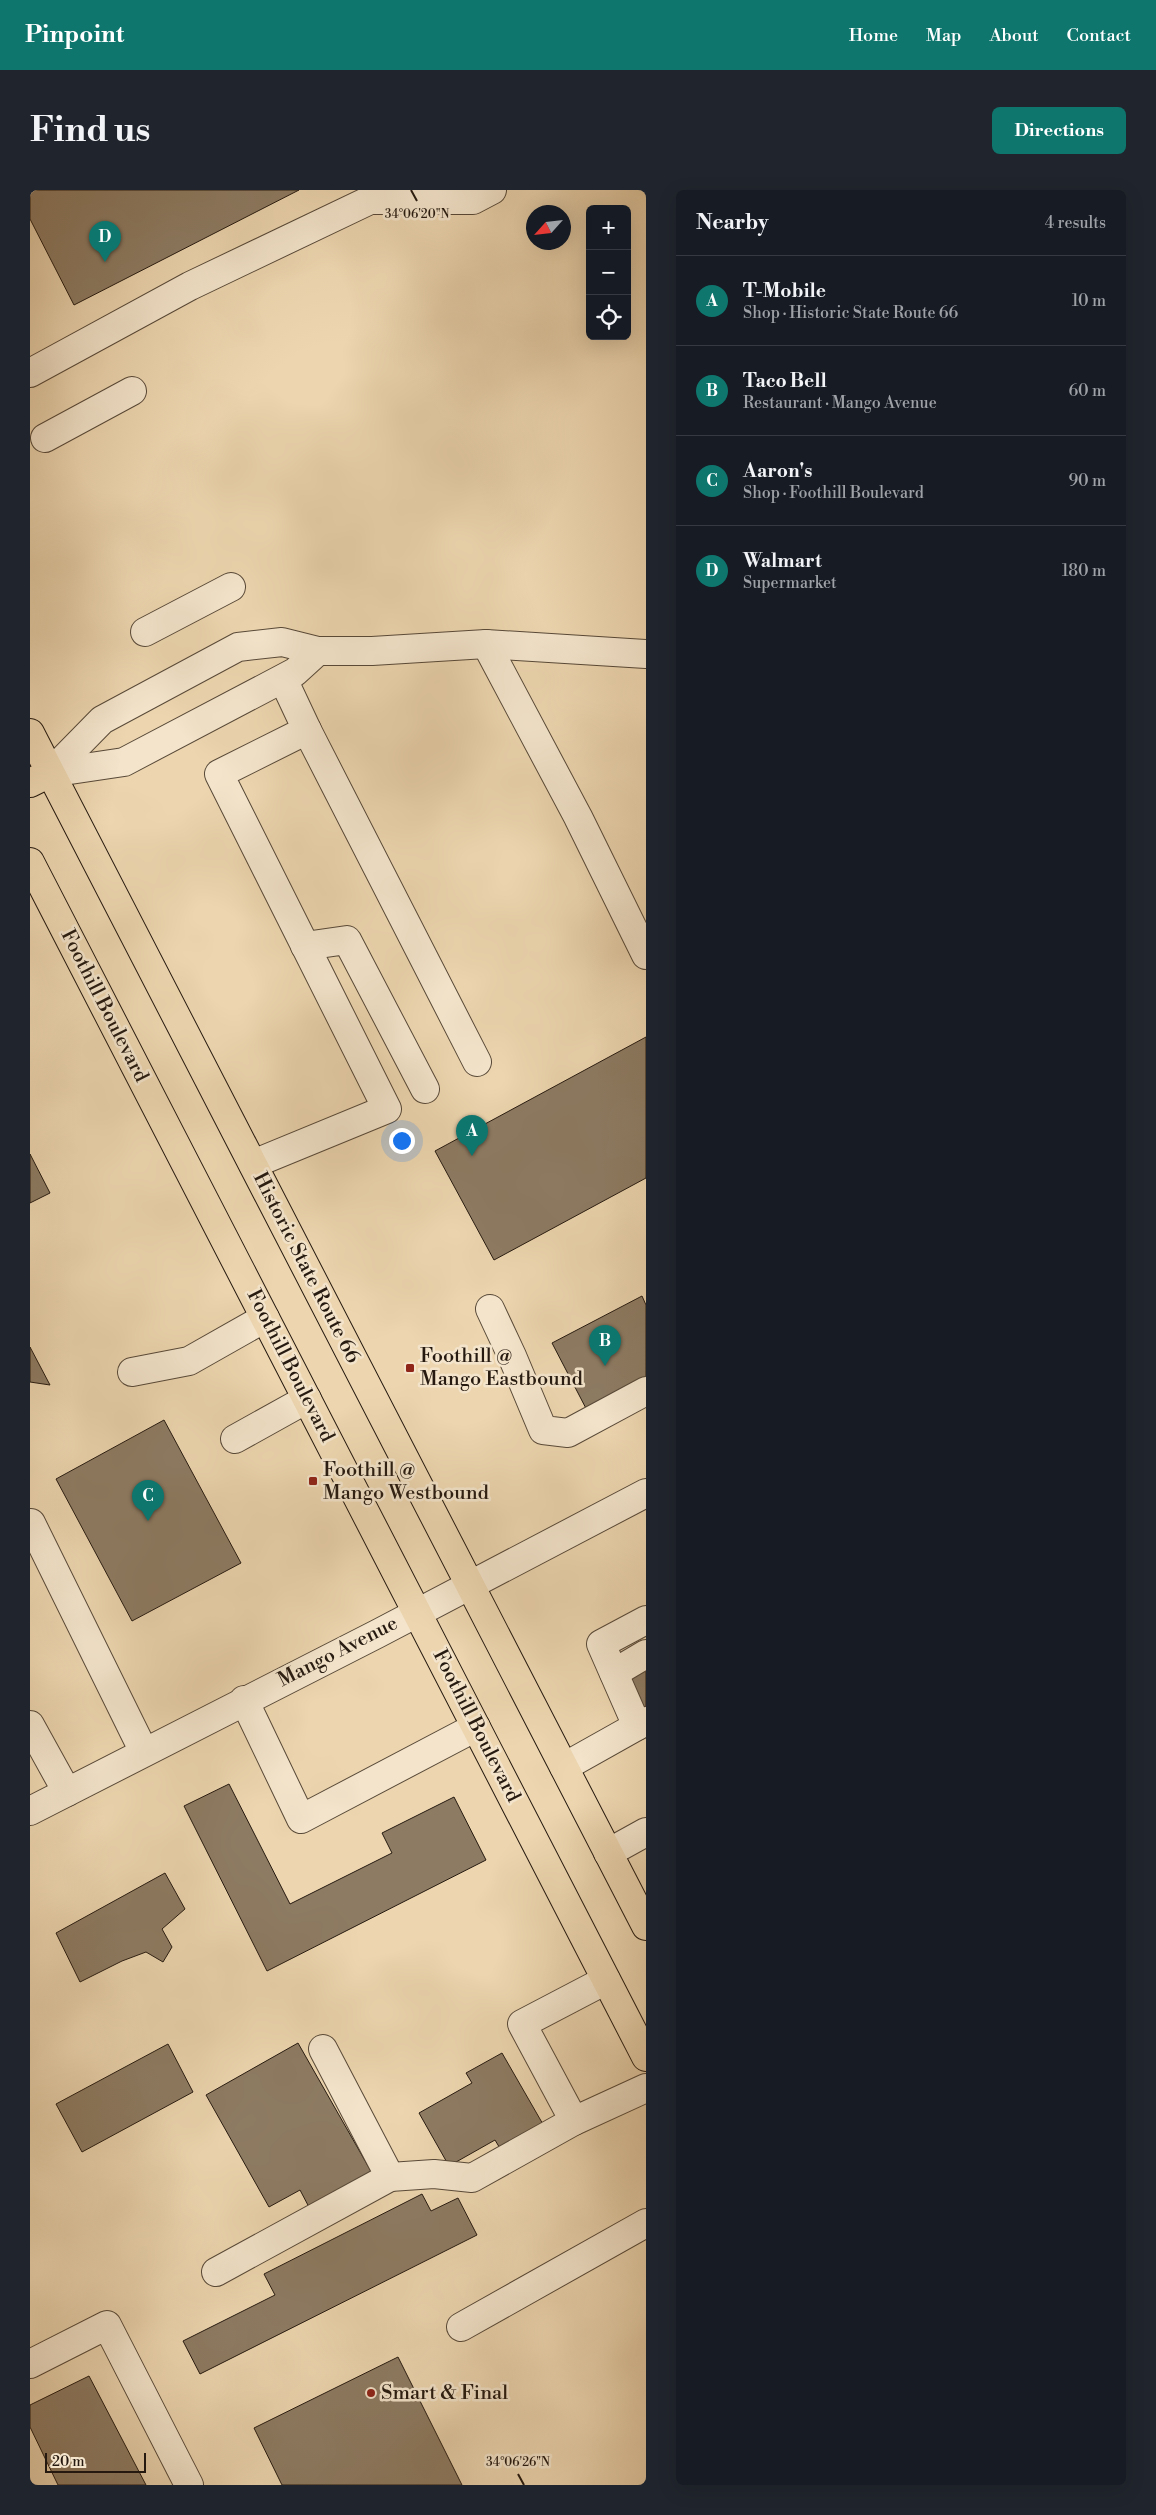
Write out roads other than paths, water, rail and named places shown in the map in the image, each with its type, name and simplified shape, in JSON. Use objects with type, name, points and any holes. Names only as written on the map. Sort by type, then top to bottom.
[{"type":"main road","points":[[30,733],[40,778]]},
{"type":"main road","name":"Historic State Route 66","points":[[40,778],[142,950],[470,1585]]},
{"type":"main road","name":"Foothill Boulevard","points":[[30,862],[646,2057]]},
{"type":"main road","points":[[470,1585],[646,1926]]},
{"type":"street","points":[[30,373],[190,286],[370,200],[473,200],[492,190]]},
{"type":"street","points":[[45,438],[132,391]]},
{"type":"street","points":[[145,632],[231,587]]},
{"type":"street","points":[[40,778],[102,720],[238,648],[282,642],[318,651],[372,651],[486,644],[646,654]]},
{"type":"street","points":[[486,644],[578,817],[646,955]]},
{"type":"street","points":[[40,778],[124,762],[295,672],[318,651]]},
{"type":"street","points":[[282,679],[477,1062]]},
{"type":"street","points":[[253,1164],[387,1109],[219,774],[307,730]]},
{"type":"street","points":[[305,946],[347,940],[425,1089]]},
{"type":"street","points":[[490,1309],[543,1430],[568,1433],[646,1391]]},
{"type":"street","points":[[132,1372],[189,1361],[265,1318]]},
{"type":"street","points":[[235,1439],[307,1399]]},
{"type":"street","name":"Mango Avenue","points":[[30,1811],[646,1493]]},
{"type":"street","points":[[31,1523],[144,1752]]},
{"type":"street","points":[[564,1766],[641,1724],[614,1674],[601,1644],[646,1620]]},
{"type":"street","points":[[614,1674],[646,1654]]},
{"type":"street","points":[[244,1700],[301,1819],[476,1727]]},
{"type":"street","points":[[30,1725],[67,1792]]},
{"type":"street","points":[[608,1852],[646,1832]]},
{"type":"street","points":[[574,2121],[522,2024],[606,1980]]},
{"type":"street","points":[[323,2049],[390,2177]]},
{"type":"street","points":[[216,2272],[390,2177],[434,2174],[472,2178],[574,2121],[646,2088]]},
{"type":"street","points":[[461,2327],[646,2223]]},
{"type":"street","points":[[30,2364],[108,2325],[189,2485]]},
{"type":"place","name":"Walmart","points":[[105,262]]},
{"type":"place","name":"T-Mobile","points":[[472,1156]]},
{"type":"place","name":"Taco Bell","points":[[605,1366]]},
{"type":"place","name":"Foothill @ Mango Eastbound","points":[[410,1368]]},
{"type":"place","name":"Foothill @ Mango Westbound","points":[[313,1481]]},
{"type":"place","name":"Aaron's","points":[[148,1521]]},
{"type":"place","name":"Smart & Final","points":[[371,2393]]}]
